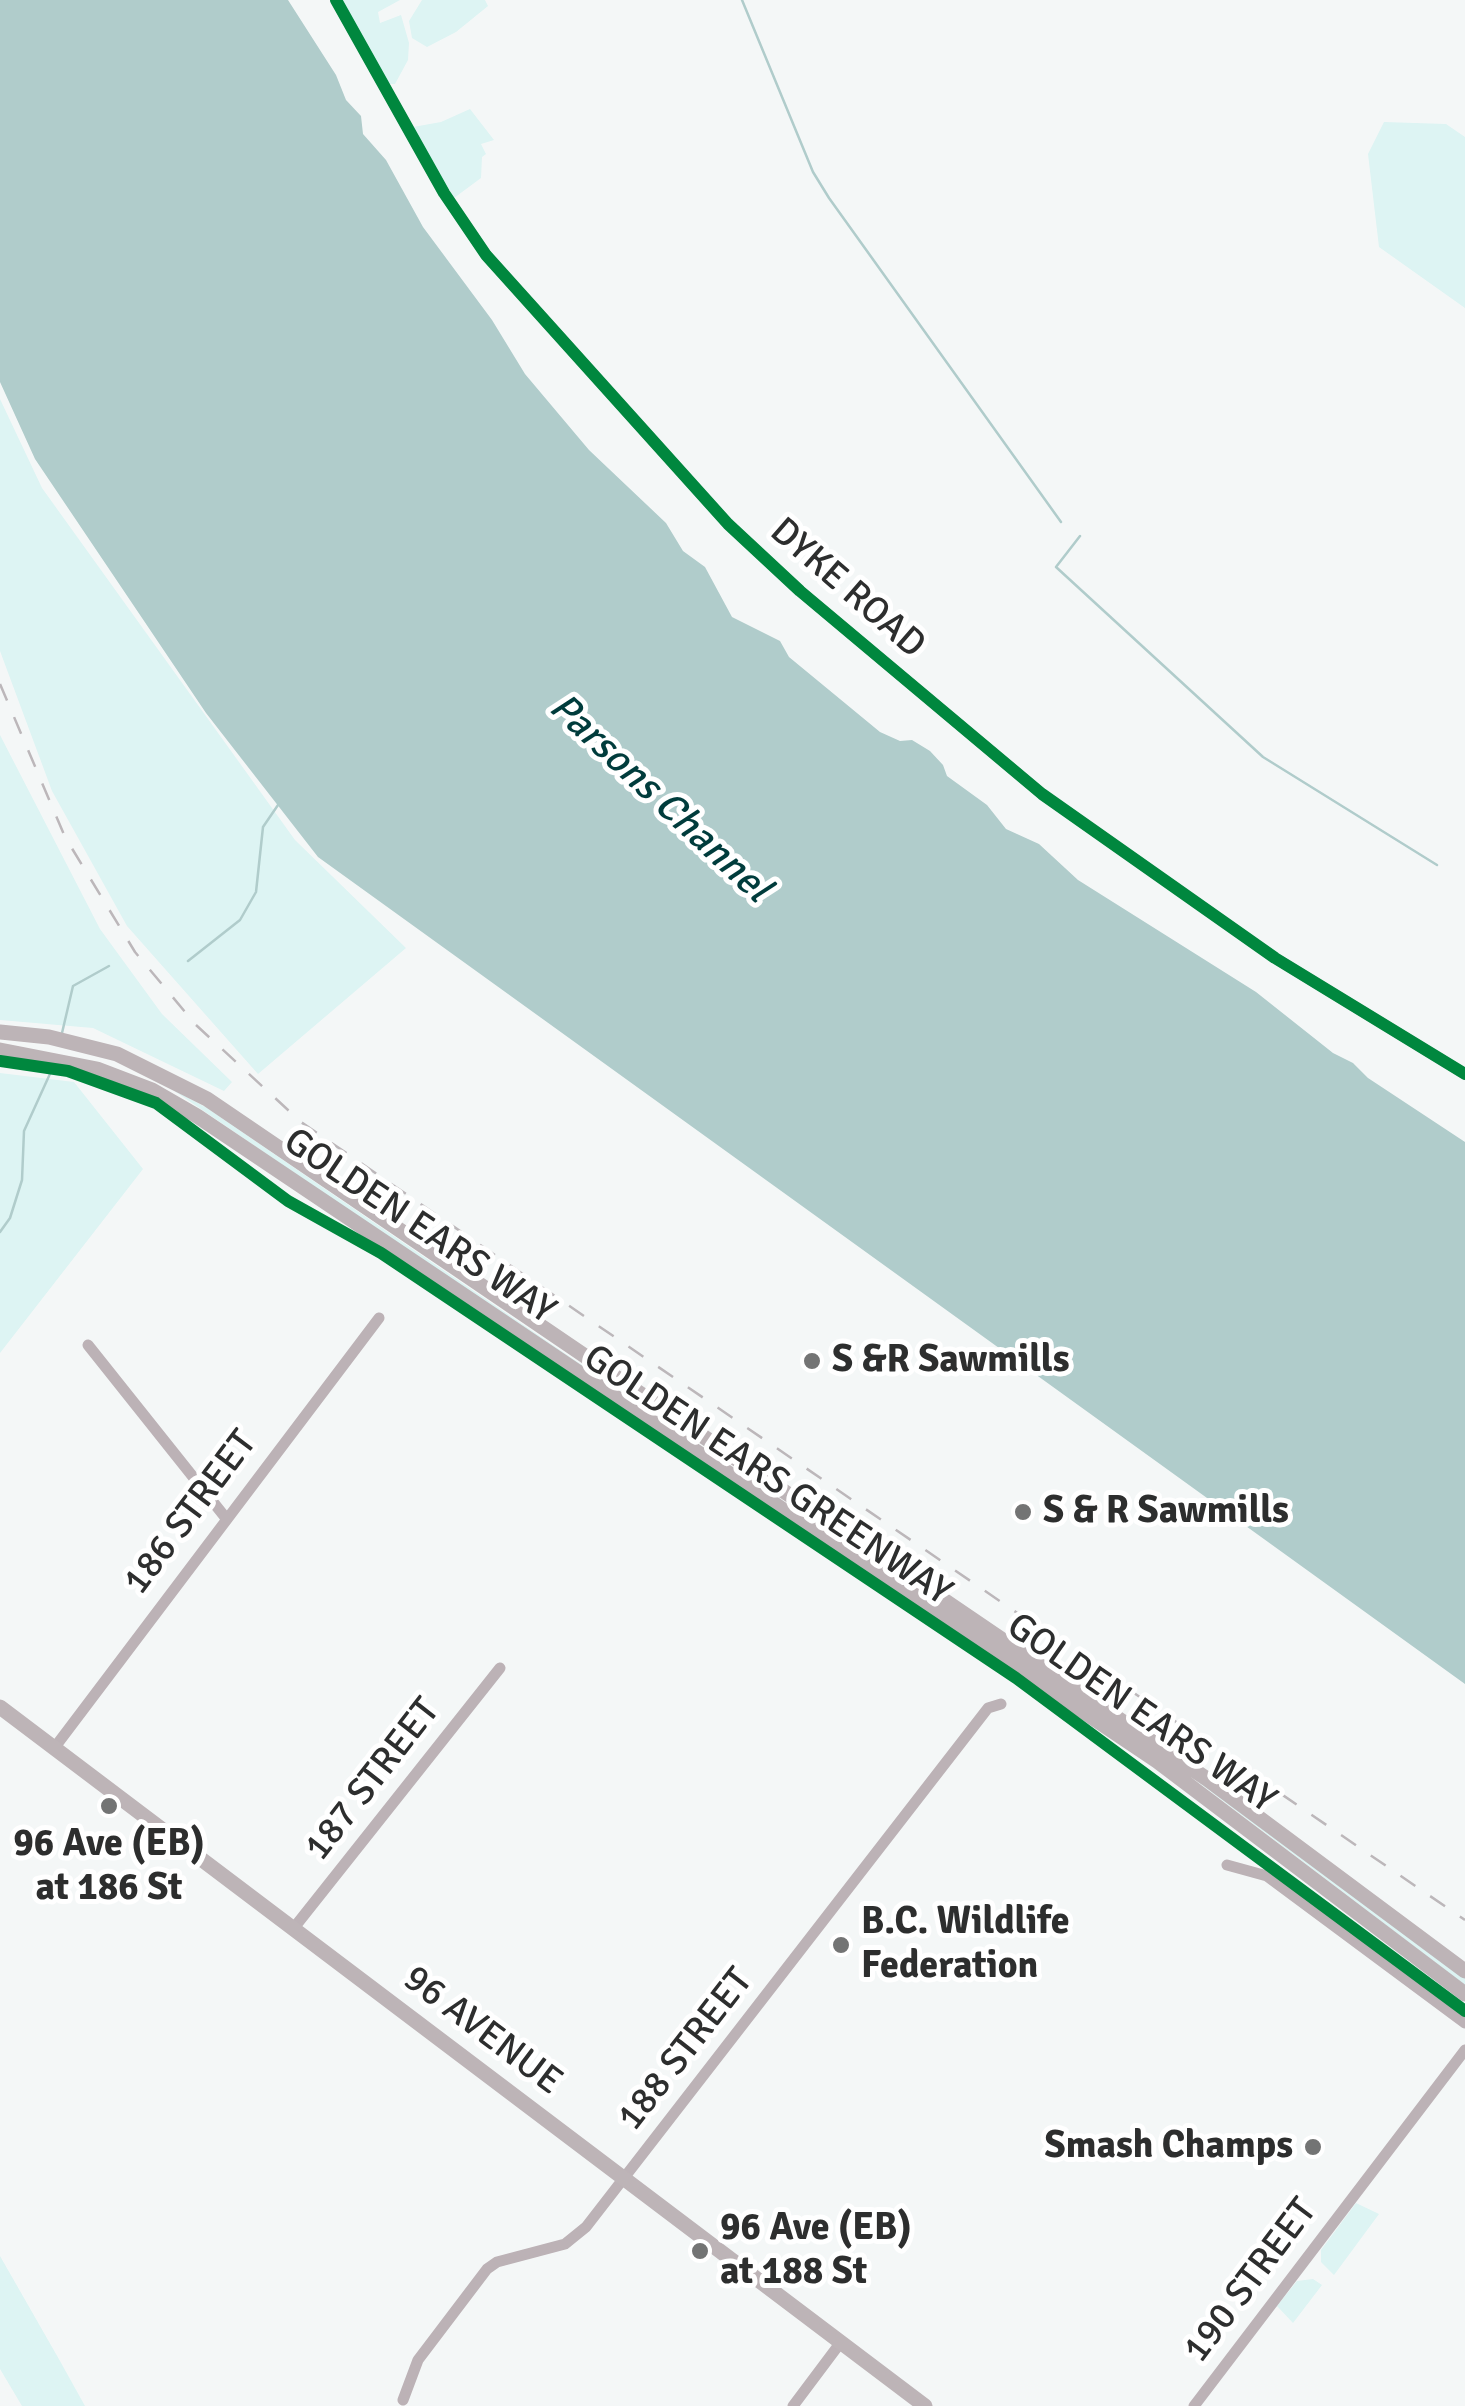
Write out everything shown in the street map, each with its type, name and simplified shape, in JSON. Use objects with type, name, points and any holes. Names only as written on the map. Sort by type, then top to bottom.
[{"type":"main road","name":"GOLDEN EARS WAY","points":[[0,1032],[49,1037],[118,1054],[207,1099],[1246,1806],[1465,1971]]},
{"type":"main road","name":"GOLDEN EARS WAY","points":[[0,1050],[74,1062],[131,1081],[197,1116],[1157,1761],[1465,1994]]},
{"type":"main road","name":"96 AVENUE","points":[[0,1707],[925,2406]]},
{"type":"street","name":"DYKE ROAD","points":[[336,0],[444,194],[486,255],[640,431],[728,524],[800,591],[1042,794],[1275,958],[1465,1074]]},
{"type":"street","name":"186 STREET","points":[[54,1747],[378,1318]]},
{"type":"street","points":[[88,1345],[225,1516]]},
{"type":"street","name":"187 STREET","points":[[294,1929],[500,1668]]},
{"type":"street","name":"188 STREET","points":[[403,2400],[418,2360],[490,2266],[568,2243],[624,2178],[988,1708],[1001,1704]]},
{"type":"street","points":[[1227,1865],[1267,1876],[1465,2023]]},
{"type":"street","name":"190 STREET","points":[[1194,2406],[1465,2050]]},
{"type":"street","points":[[792,2406],[841,2342]]},
{"type":"shaded area","points":[[340,0],[400,0],[378,12],[380,23],[401,15],[409,43],[408,60],[395,84],[387,84]]},
{"type":"shaded area","points":[[422,0],[485,0],[488,6],[456,32],[427,47],[412,38],[409,21]]},
{"type":"shaded area","points":[[470,109],[494,140],[481,144],[486,154],[482,157],[481,178],[454,198],[413,127],[441,122]]},
{"type":"shaded area","points":[[1384,122],[1446,124],[1465,137],[1465,308],[1379,247],[1368,154]]},
{"type":"shaded area","points":[[0,399],[42,488],[295,840],[406,948],[258,1074],[127,926],[52,791],[0,651]]},
{"type":"shaded area","points":[[0,735],[100,929],[162,1014],[232,1082],[224,1091],[93,1028],[0,1020]]},
{"type":"shaded area","points":[[0,1073],[74,1082],[143,1169],[0,1353]]},
{"type":"shaded area","points":[[173,1090],[207,1108],[646,1409],[545,1344]]},
{"type":"shaded area","points":[[1198,1782],[1465,1978],[1465,1985]]},
{"type":"shaded area","points":[[1356,2203],[1379,2214],[1334,2275],[1321,2262],[1321,2250]]},
{"type":"shaded area","points":[[0,2256],[85,2406],[22,2406],[0,2369]]},
{"type":"shaded area","points":[[1313,2279],[1322,2285],[1293,2323],[1277,2306],[1297,2281]]},
{"type":"water","name":"Parsons Channel","points":[[0,0],[288,0],[336,75],[346,100],[361,116],[363,134],[386,160],[423,227],[492,320],[525,374],[589,450],[666,523],[683,551],[705,567],[732,617],[780,641],[789,657],[880,732],[900,741],[912,740],[930,751],[947,776],[987,805],[1006,829],[1039,844],[1078,880],[1256,992],[1333,1053],[1465,1142],[1465,1684],[318,857],[206,713],[35,459],[0,382]]},
{"type":"waterway","points":[[742,0],[813,172],[1061,522]]},
{"type":"waterway","points":[[1080,536],[1056,567],[1263,757],[1437,865]]},
{"type":"waterway","points":[[188,961],[240,920],[256,892],[263,827],[278,805]]},
{"type":"waterway","points":[[62,1033],[73,986],[109,966]]},
{"type":"waterway","points":[[0,1232],[10,1218],[22,1180],[24,1131],[54,1065]]},
{"type":"railway","points":[[0,684],[65,837],[135,952],[196,1025],[301,1122],[1465,1920]]},
{"type":"cycle path","points":[[336,0],[444,193],[486,255],[728,524],[800,591],[1042,794],[1275,958],[1465,1074]]},
{"type":"cycle path","name":"GOLDEN EARS GREENWAY","points":[[0,1061],[68,1071],[156,1103],[288,1201],[381,1253],[1016,1678],[1465,2011]]},
{"type":"place","name":"S &R Sawmills","points":[[812,1361]]},
{"type":"place","name":"S & R Sawmills","points":[[1023,1512]]},
{"type":"place","name":"96 Ave (EB) at 186 St","points":[[109,1806]]},
{"type":"place","name":"B.C. Wildlife Federation","points":[[841,1945]]},
{"type":"place","name":"Smash Champs","points":[[1313,2147]]},
{"type":"place","name":"96 Ave (EB) at 188 St","points":[[700,2251]]}]
